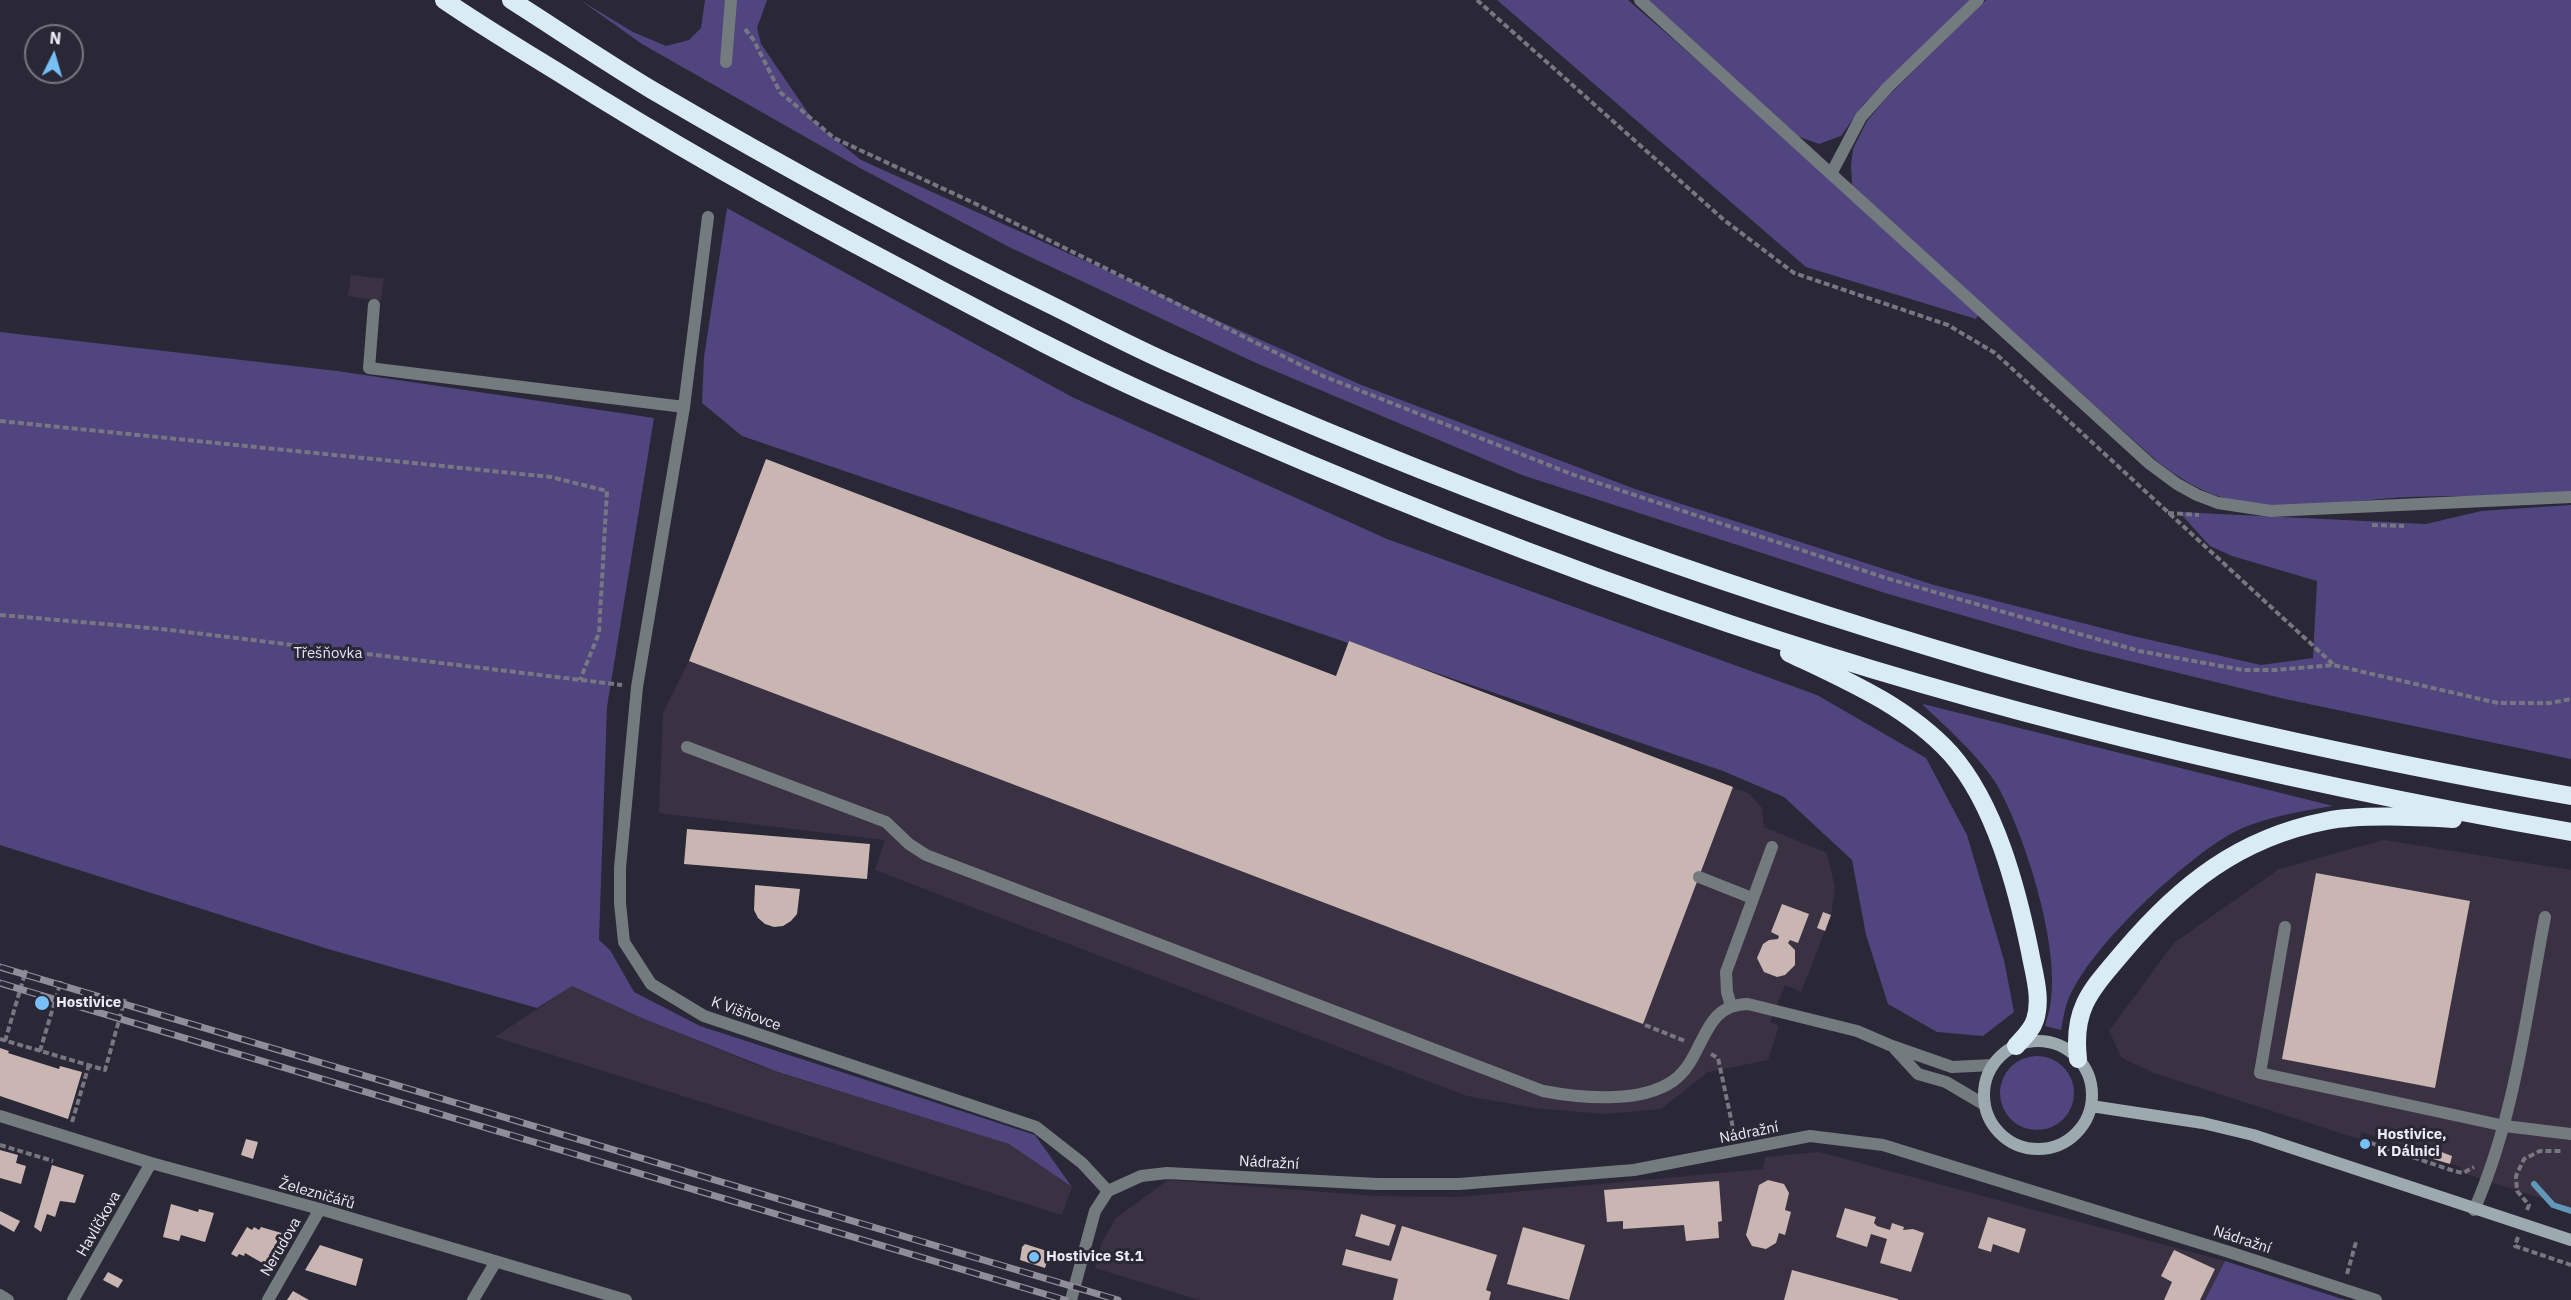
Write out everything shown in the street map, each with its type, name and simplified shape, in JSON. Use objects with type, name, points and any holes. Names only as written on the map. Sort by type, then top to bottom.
[{"type":"highway","points":[[444,0],[625,115],[792,212],[1155,397],[1389,496],[1535,553],[1728,623],[1978,699],[2134,740],[2283,775],[2571,832]]},
{"type":"highway","points":[[511,0],[659,94],[818,184],[992,276],[1172,365],[1404,464],[1555,523],[1688,570],[1986,664],[2286,739],[2476,779],[2571,796]]},
{"type":"highway","points":[[1728,623],[1872,692],[1921,726],[1952,755],[1981,800],[1994,828],[2022,914],[2038,993],[2035,1020],[2016,1046]]},
{"type":"highway","points":[[2476,779],[2571,783]]},
{"type":"highway","points":[[2078,1059],[2076,1042],[2080,1013],[2096,984],[2174,897],[2217,864],[2251,845],[2290,830],[2328,820],[2444,818],[2528,825]]},
{"type":"street","points":[[1640,0],[2150,464],[2197,495],[2218,503],[2271,511],[2571,497]]},
{"type":"street","points":[[1831,174],[1861,117],[1888,87],[1978,0]]},
{"type":"street","points":[[726,62],[731,6]]},
{"type":"street","name":"K Višňovce","points":[[708,218],[684,406],[637,687],[620,868],[620,903],[624,942],[651,984],[704,1016],[1036,1127],[1082,1163],[1108,1191]]},
{"type":"street","points":[[374,305],[369,368],[684,406]]},
{"type":"street","points":[[687,747],[886,822],[909,844],[926,855],[1543,1091],[1568,1096],[1602,1098],[1656,1089],[1672,1081],[1686,1069],[1699,1048],[1709,1024],[1717,1014],[1731,1006],[1748,1004],[1857,1031],[1952,1067],[1993,1065]]},
{"type":"street","points":[[1731,1006],[1726,992],[1726,972],[1772,847]]},
{"type":"street","points":[[1699,878],[1752,898]]},
{"type":"street","points":[[2474,1210],[2487,1181],[2505,1126],[2545,917]]},
{"type":"street","points":[[2284,927],[2260,1073],[2505,1126],[2571,1134]]},
{"type":"street","points":[[2033,1041],[2049,1042],[2065,1048],[2078,1059],[2087,1073],[2092,1089],[2091,1106],[2085,1122],[2075,1134],[2061,1144],[2045,1149],[2029,1148],[2013,1143],[1995,1127],[1985,1105],[1985,1084],[1993,1065],[2004,1054],[2016,1046],[2033,1041]]},
{"type":"street","points":[[1892,1046],[1918,1074],[1946,1082],[1985,1105]]},
{"type":"street","points":[[2091,1106],[2202,1123],[2236,1131],[2292,1147],[2474,1210],[2571,1240]]},
{"type":"street","name":"Železničářů","points":[[0,1116],[151,1163],[320,1209],[495,1263],[626,1300]]},
{"type":"street","name":"Nádražní","points":[[1108,1191],[1141,1176],[1167,1173],[1377,1184],[1459,1184],[1634,1170],[1809,1136],[1883,1144],[2376,1300]]},
{"type":"street","name":"Havlíčkova","points":[[73,1300],[151,1163]]},
{"type":"street","points":[[1071,1300],[1095,1211],[1108,1191]]},
{"type":"street","name":"Nerudova","points":[[268,1300],[320,1209]]},
{"type":"street","points":[[473,1300],[495,1263]]},
{"type":"street","points":[[590,1288],[596,1300]]},
{"type":"street","points":[[0,1295],[8,1300]]},
{"type":"path","points":[[1477,0],[1724,220],[1794,273],[1948,325],[1995,353],[2333,665]]},
{"type":"path","points":[[731,6],[753,39],[780,92],[834,138],[974,203],[1323,376],[1574,475],[1886,578],[2139,651],[2243,670],[2333,665],[2498,704],[2550,703],[2571,699]]},
{"type":"path","points":[[0,421],[551,477],[607,491],[600,633],[580,680]]},
{"type":"path","points":[[0,615],[162,629],[637,687]]},
{"type":"path","points":[[26,970],[3,1040],[40,1051],[105,1070],[125,999]]},
{"type":"path","points":[[40,1051],[61,981]]},
{"type":"path","points":[[1645,1025],[1688,1042]]},
{"type":"path","points":[[1697,1158],[1733,1128],[1718,1058],[1706,1052]]},
{"type":"path","points":[[72,1124],[89,1065]]},
{"type":"path","points":[[2362,1140],[2454,1172],[2463,1173],[2475,1166],[2478,1158]]},
{"type":"path","points":[[0,1145],[53,1161]]},
{"type":"path","points":[[2571,1152],[2540,1151],[2524,1159],[2516,1176],[2517,1191],[2529,1205],[2515,1246],[2571,1265]]},
{"type":"path","points":[[2343,1289],[2356,1242]]},
{"type":"shaded area","points":[[351,275],[384,279],[381,301],[348,296]]},
{"type":"shaded area","points":[[766,459],[1336,676],[1349,641],[1750,794],[1762,808],[1764,827],[1827,853],[1835,888],[1831,915],[1801,992],[1785,985],[1770,1022],[1779,1026],[1768,1060],[1708,1072],[1661,1109],[1605,1114],[1535,1108],[1467,1096],[875,870],[885,840],[659,813],[663,713],[689,661]]},
{"type":"shaded area","points":[[2384,840],[2571,870],[2571,1208],[2463,1173],[2461,1167],[2362,1132],[2359,1139],[2154,1073],[2122,1058],[2109,1031],[2174,943],[2279,869]]},
{"type":"shaded area","points":[[572,986],[644,1019],[767,1069],[1009,1144],[1072,1187],[1062,1215],[495,1037]]},
{"type":"shaded area","points":[[1819,1152],[2225,1261],[2205,1300],[1200,1300],[1095,1268],[1101,1245],[1115,1219],[1168,1180],[1376,1196],[1460,1197],[1763,1169],[1765,1157]]},
{"type":"green space","points":[[580,0],[633,32],[666,46],[689,40],[701,28],[705,0],[767,0],[757,28],[761,44],[815,123],[861,160],[1359,384],[1635,489],[1934,585],[2133,636],[2261,665],[2313,658],[2317,581],[2232,556],[2210,546],[2179,512],[2426,524],[2481,511],[2571,505],[2571,759],[2285,699],[2076,648],[1885,593],[1522,475],[1256,363],[1009,247],[860,168],[642,44]]},
{"type":"green space","points":[[1497,0],[1628,0],[1979,313],[1976,319],[1806,267]]},
{"type":"green space","points":[[1647,0],[1972,0],[1863,105],[1841,136],[1819,144],[1797,136]]},
{"type":"green space","points":[[1986,0],[2571,0],[2571,494],[2407,497],[2313,505],[2266,505],[2243,502],[2204,491],[2158,462],[1857,193],[1852,184],[1853,149],[1867,121],[1888,96]]},
{"type":"green space","points":[[727,208],[1072,397],[1387,539],[1817,695],[1926,758],[1967,835],[2004,960],[2014,1012],[1983,1036],[1937,1032],[1888,1004],[1866,935],[1852,860],[1784,797],[1723,771],[742,436],[702,403],[704,357]]},
{"type":"green space","name":"Třešňovka","points":[[0,332],[337,371],[654,418],[607,707],[599,940],[610,950],[634,992],[700,1026],[1035,1135],[1072,1187],[1009,1144],[775,1071],[644,1019],[572,986],[537,1008],[328,949],[0,845]]},
{"type":"green space","points":[[1923,705],[2333,806],[2264,820],[2238,830],[2207,849],[2184,867],[2136,911],[2093,959],[2077,982],[2067,1003],[2061,1030],[2045,1026],[2051,1000],[2050,949],[2038,890],[2008,806],[1982,764]]},
{"type":"green space","points":[[2037,1056],[2051,1059],[2063,1067],[2071,1079],[2074,1093],[2071,1107],[2063,1119],[2051,1127],[2037,1130],[2023,1127],[2011,1119],[2003,1107],[2000,1093],[2003,1079],[2011,1067],[2023,1059]]},
{"type":"green space","points":[[2225,1261],[2339,1298],[2347,1300],[2205,1300]]},
{"type":"building","points":[[766,459],[1336,676],[1349,641],[1733,787],[1643,1024],[689,661]]},
{"type":"building","points":[[687,829],[870,844],[867,879],[684,864]]},
{"type":"building","points":[[2316,873],[2470,901],[2435,1088],[2282,1059]]},
{"type":"building","points":[[755,885],[800,889],[797,914],[783,926],[774,927],[765,924],[754,910]]},
{"type":"building","points":[[1782,904],[1809,914],[1798,943],[1790,940],[1788,943],[1795,950],[1795,965],[1785,975],[1777,977],[1764,972],[1757,958],[1763,944],[1769,940],[1778,939],[1779,936],[1771,932]]},
{"type":"building","points":[[1823,912],[1831,915],[1825,931],[1817,928]]},
{"type":"building","points":[[0,1048],[9,1051],[8,1053],[59,1069],[60,1066],[82,1072],[68,1119],[0,1096]]},
{"type":"building","points":[[246,1139],[258,1142],[253,1159],[241,1155]]},
{"type":"building","points":[[0,1150],[18,1155],[16,1163],[26,1166],[21,1184],[0,1178]]},
{"type":"building","points":[[2436,1150],[2452,1156],[2450,1164],[2433,1159]]},
{"type":"building","points":[[52,1165],[84,1175],[75,1203],[60,1201],[55,1217],[47,1214],[41,1232],[34,1227]]},
{"type":"building","points":[[1768,1180],[1784,1184],[1789,1193],[1785,1210],[1791,1212],[1785,1235],[1779,1233],[1776,1243],[1766,1249],[1752,1246],[1746,1235],[1759,1185]]},
{"type":"building","points":[[1719,1181],[1722,1221],[1718,1222],[1719,1238],[1686,1241],[1684,1225],[1623,1229],[1623,1221],[1607,1222],[1604,1190]]},
{"type":"building","points":[[171,1204],[198,1212],[199,1209],[214,1213],[205,1242],[181,1235],[179,1241],[163,1237]]},
{"type":"building","points":[[1845,1208],[1876,1217],[1874,1223],[1877,1226],[1890,1230],[1892,1223],[1904,1227],[1903,1230],[1913,1229],[1924,1233],[1911,1272],[1880,1263],[1887,1239],[1871,1234],[1867,1247],[1836,1237]]},
{"type":"building","points":[[0,1211],[20,1221],[14,1232],[0,1224]]},
{"type":"building","points":[[1361,1214],[1396,1225],[1389,1246],[1355,1236]]},
{"type":"building","points":[[1988,1217],[2026,1229],[2019,1253],[1993,1244],[1991,1252],[1978,1248]]},
{"type":"building","points":[[1402,1226],[1497,1255],[1486,1290],[1491,1292],[1489,1300],[1393,1300],[1398,1279],[1342,1265],[1346,1249],[1391,1261]]},
{"type":"building","points":[[247,1227],[259,1230],[261,1227],[285,1234],[287,1240],[271,1268],[245,1253],[244,1256],[239,1254],[237,1257],[231,1254]]},
{"type":"building","points":[[1523,1227],[1585,1245],[1569,1300],[1507,1284]]},
{"type":"building","name":"Hostivice St.1","points":[[1025,1244],[1050,1252],[1045,1268],[1020,1260],[1022,1247]]},
{"type":"building","points":[[320,1245],[363,1259],[356,1286],[305,1270]]},
{"type":"building","points":[[2174,1250],[2215,1269],[2200,1300],[2164,1300],[2172,1282],[2161,1276]]},
{"type":"building","points":[[1792,1270],[1898,1299],[1898,1300],[1784,1300]]},
{"type":"building","points":[[108,1272],[123,1280],[118,1288],[103,1280]]},
{"type":"building","points":[[293,1291],[309,1300],[287,1300]]},
{"type":"waterway","points":[[2534,1184],[2553,1205],[2571,1211]]},
{"type":"railway","points":[[0,967],[1118,1300]]},
{"type":"railway","points":[[0,983],[1065,1300]]},
{"type":"place","name":"Hostivice","points":[[42,1003]]},
{"type":"place","name":"Hostivice, K Dálnici","points":[[2365,1144]]},
{"type":"place","name":"Hostivice St.1","points":[[1034,1257]]}]
